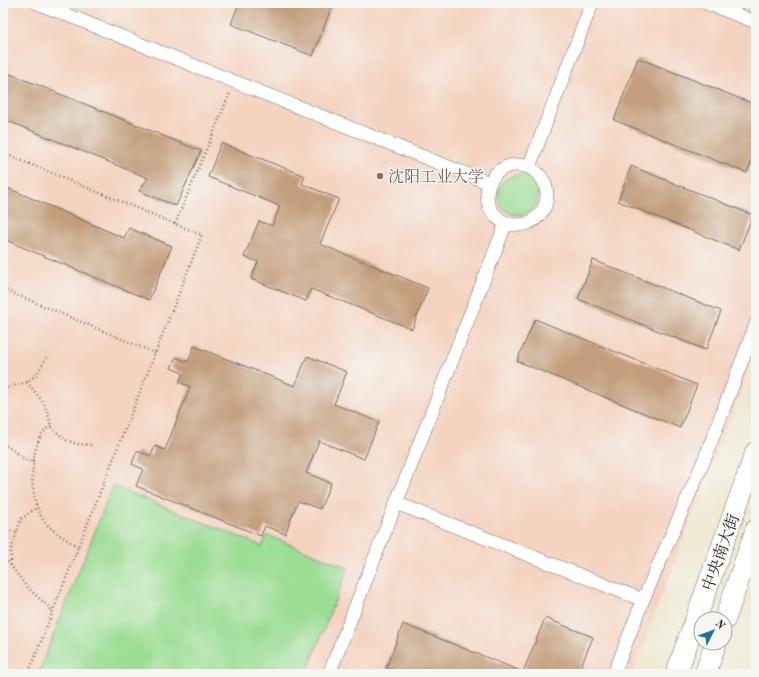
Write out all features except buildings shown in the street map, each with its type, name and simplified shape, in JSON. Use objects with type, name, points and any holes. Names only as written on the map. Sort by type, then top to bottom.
[{"type":"main road","name":"中央南大街","points":[[676,674],[756,452]]},
{"type":"main road","name":"中央南大街","points":[[728,611],[756,530]]},
{"type":"main road","points":[[705,674],[713,651]]},
{"type":"street","points":[[37,3],[489,183]]},
{"type":"street","points":[[529,167],[592,3]]},
{"type":"street","points":[[706,3],[756,22]]},
{"type":"street","points":[[513,164],[529,167],[534,169],[541,176],[546,185],[548,196],[546,206],[541,214],[533,220],[520,224],[506,223],[498,218],[488,202],[487,192],[489,183],[495,174],[503,168],[513,164]]},
{"type":"street","points":[[329,674],[506,223]]},
{"type":"street","points":[[614,674],[643,600],[705,458],[756,324]]},
{"type":"street","points":[[396,503],[643,600]]},
{"type":"path","points":[[175,224],[234,82]]},
{"type":"path","points":[[3,153],[202,235],[28,674]]},
{"type":"path","points":[[3,289],[155,353]]},
{"type":"path","points":[[3,383],[4,388],[27,382],[36,375],[48,355]]},
{"type":"path","points":[[27,382],[42,402],[48,414],[51,426],[66,440],[77,444],[91,444]]},
{"type":"path","points":[[51,426],[42,433],[34,460],[33,488],[36,508],[43,520],[53,531],[78,547]]},
{"type":"path","points":[[3,443],[27,461],[34,460]]},
{"type":"path","points":[[11,565],[11,550],[21,519],[36,508]]},
{"type":"path","points":[[3,529],[16,532]]},
{"type":"path","points":[[3,555],[26,586],[53,611]]},
{"type":"shaded area","name":"沈阳工业大学","points":[[3,3],[756,3],[756,350],[632,674],[3,674]]},
{"type":"green space","points":[[514,175],[522,175],[529,178],[535,184],[538,195],[535,206],[529,212],[522,215],[514,215],[507,212],[501,206],[498,199],[498,191],[501,184],[507,178]]},
{"type":"green space","points":[[113,486],[262,546],[267,535],[348,568],[306,674],[38,674]]},
{"type":"place","name":"沈阳工业大学","points":[[380,176]]}]
